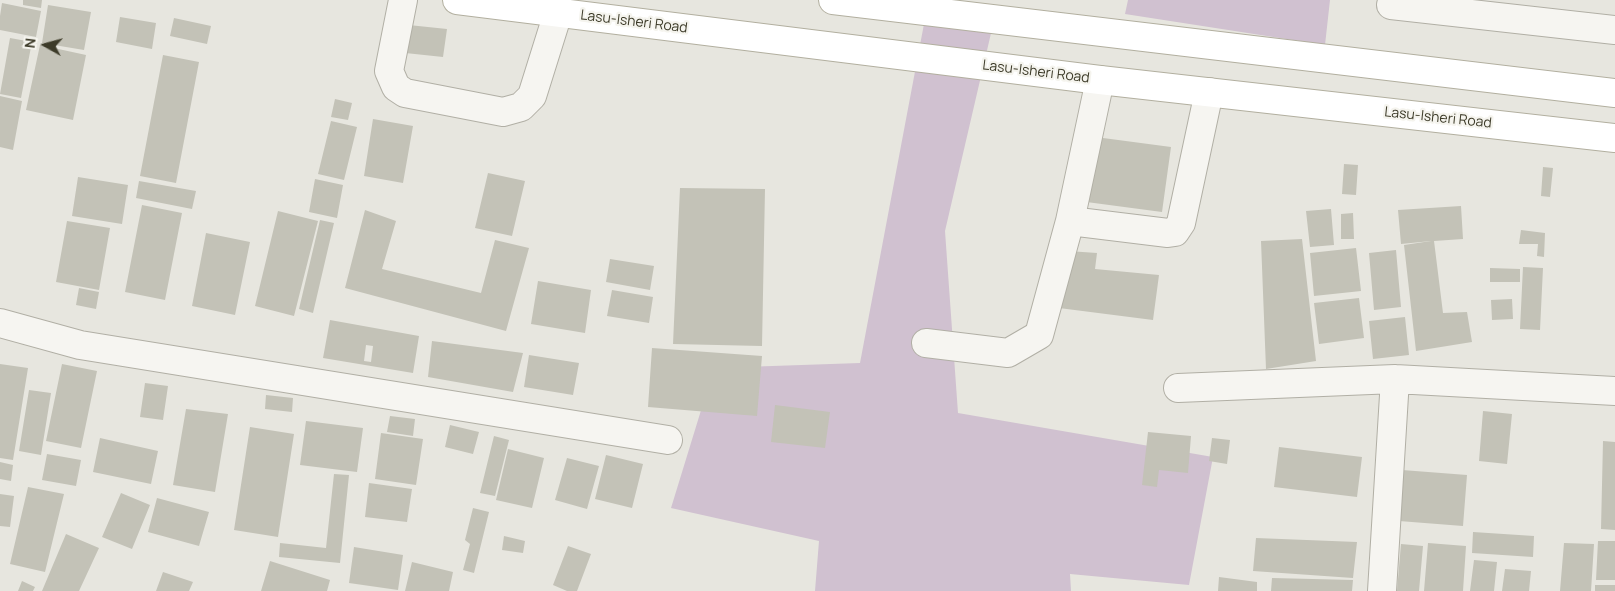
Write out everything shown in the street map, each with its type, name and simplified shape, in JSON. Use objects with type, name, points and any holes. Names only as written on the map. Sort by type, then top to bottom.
[{"type":"main road","name":"Lasu-Isheri Road","points":[[457,0],[1100,80],[1615,138]]},
{"type":"main road","points":[[833,0],[1615,93]]},
{"type":"street","points":[[402,0],[390,71],[396,87],[405,93],[503,112],[521,107],[532,96],[558,13]]},
{"type":"street","points":[[1391,6],[1615,30]]},
{"type":"street","points":[[926,343],[1008,353],[1039,334],[1070,221],[1100,80]]},
{"type":"street","points":[[1070,221],[1168,233],[1175,232],[1181,223],[1209,92]]},
{"type":"street","points":[[0,323],[80,345],[668,440]]},
{"type":"street","points":[[1382,591],[1395,379]]},
{"type":"street","points":[[1178,388],[1395,379],[1615,391]]},
{"type":"shaded area","points":[[1128,0],[1330,0],[1325,45],[1125,14]]},
{"type":"shaded area","points":[[927,8],[995,16],[945,231],[958,413],[1213,457],[1189,585],[1070,574],[1071,591],[815,591],[819,541],[671,508],[714,368],[860,363]]},
{"type":"building","points":[[23,0],[42,0],[41,8],[23,5]]},
{"type":"building","points":[[2,3],[41,11],[36,37],[0,30]]},
{"type":"building","points":[[48,5],[91,12],[84,50],[42,43]]},
{"type":"building","points":[[120,17],[156,23],[152,49],[116,42]]},
{"type":"building","points":[[174,18],[211,26],[207,44],[170,36]]},
{"type":"building","points":[[399,24],[447,29],[443,57],[396,52]]},
{"type":"building","points":[[10,38],[32,42],[21,98],[0,94]]},
{"type":"building","points":[[40,45],[86,55],[73,120],[26,110]]},
{"type":"building","points":[[163,55],[199,62],[176,183],[140,176]]},
{"type":"building","points":[[0,96],[22,101],[13,150],[0,147]]},
{"type":"building","points":[[335,99],[352,103],[348,120],[331,117]]},
{"type":"building","points":[[373,119],[413,126],[403,183],[364,176]]},
{"type":"building","points":[[331,121],[357,127],[344,180],[318,174]]},
{"type":"building","points":[[1088,136],[1171,147],[1162,212],[1079,201]]},
{"type":"building","points":[[1344,164],[1358,165],[1356,195],[1342,194]]},
{"type":"building","points":[[1543,167],[1553,168],[1550,197],[1541,196]]},
{"type":"building","points":[[488,173],[525,181],[512,236],[475,228]]},
{"type":"building","points":[[78,177],[128,185],[122,224],[72,216]]},
{"type":"building","points":[[315,179],[343,185],[337,218],[309,212]]},
{"type":"building","points":[[139,181],[196,191],[192,209],[136,198]]},
{"type":"building","points":[[680,188],[765,189],[762,346],[673,344]]},
{"type":"building","points":[[142,205],[182,213],[165,300],[125,292]]},
{"type":"building","points":[[1461,206],[1463,239],[1434,241],[1443,313],[1467,312],[1472,342],[1416,351],[1404,245],[1431,241],[1401,244],[1398,210]]},
{"type":"building","points":[[1331,209],[1334,245],[1310,247],[1306,211]]},
{"type":"building","points":[[365,210],[396,221],[382,269],[481,293],[495,240],[529,248],[506,331],[345,288]]},
{"type":"building","points":[[278,211],[318,221],[294,316],[255,306]]},
{"type":"building","points":[[1353,213],[1354,239],[1341,239],[1341,214]]},
{"type":"building","points":[[320,220],[334,223],[313,313],[299,309]]},
{"type":"building","points":[[67,221],[110,228],[99,290],[56,282]]},
{"type":"building","points":[[1521,230],[1545,233],[1544,257],[1537,256],[1538,244],[1519,244]]},
{"type":"building","points":[[206,233],[250,242],[235,315],[192,306]]},
{"type":"building","points":[[1302,239],[1316,361],[1266,369],[1261,241]]},
{"type":"building","points":[[1356,248],[1361,291],[1314,296],[1310,253]]},
{"type":"building","points":[[1396,250],[1401,307],[1374,310],[1369,253]]},
{"type":"building","points":[[1068,251],[1097,253],[1095,269],[1159,275],[1153,320],[1059,308]]},
{"type":"building","points":[[610,259],[654,266],[650,290],[606,282]]},
{"type":"building","points":[[1523,267],[1543,268],[1540,330],[1520,329]]},
{"type":"building","points":[[1490,268],[1520,269],[1520,282],[1490,282]]},
{"type":"building","points":[[538,281],[591,290],[585,333],[531,324]]},
{"type":"building","points":[[79,288],[99,292],[96,309],[76,305]]},
{"type":"building","points":[[612,290],[653,297],[649,323],[607,316]]},
{"type":"building","points":[[1359,298],[1364,338],[1319,344],[1314,303]]},
{"type":"building","points":[[1512,299],[1513,319],[1492,320],[1491,300]]},
{"type":"building","points":[[1405,317],[1409,355],[1373,359],[1369,321]]},
{"type":"building","points":[[330,320],[419,336],[413,373],[323,358]],"holes":[[[366,345],[373,346],[371,362],[364,361]]]},
{"type":"building","points":[[432,341],[523,353],[513,392],[428,377]]},
{"type":"building","points":[[652,348],[762,356],[757,416],[648,407]]},
{"type":"building","points":[[529,355],[579,363],[573,395],[524,387]]},
{"type":"building","points":[[0,364],[28,368],[13,460],[0,458]]},
{"type":"building","points":[[62,364],[97,371],[81,448],[46,441]]},
{"type":"building","points":[[145,383],[168,386],[163,420],[140,417]]},
{"type":"building","points":[[29,390],[51,393],[41,455],[19,451]]},
{"type":"building","points":[[266,395],[293,398],[292,412],[265,409]]},
{"type":"building","points":[[775,405],[830,412],[825,448],[771,442]]},
{"type":"building","points":[[186,409],[228,414],[215,492],[173,485]]},
{"type":"building","points":[[1483,411],[1512,414],[1507,464],[1479,461]]},
{"type":"building","points":[[390,416],[415,419],[413,436],[387,432]]},
{"type":"building","points":[[306,421],[363,428],[357,472],[300,465]]},
{"type":"building","points":[[450,425],[479,432],[473,454],[445,447]]},
{"type":"building","points":[[250,427],[294,434],[278,537],[234,530]]},
{"type":"building","points":[[1148,432],[1191,436],[1188,473],[1159,470],[1157,487],[1142,485]]},
{"type":"building","points":[[381,433],[423,439],[416,485],[375,479]]},
{"type":"building","points":[[494,436],[509,440],[495,496],[480,493]]},
{"type":"building","points":[[100,438],[158,451],[151,484],[93,472]]},
{"type":"building","points":[[1212,438],[1230,440],[1227,464],[1209,461]]},
{"type":"building","points":[[1603,441],[1615,442],[1615,530],[1601,529]]},
{"type":"building","points":[[1279,447],[1362,457],[1357,497],[1274,487]]},
{"type":"building","points":[[508,449],[544,458],[532,508],[496,500]]},
{"type":"building","points":[[47,454],[81,460],[76,486],[42,480]]},
{"type":"building","points":[[606,455],[643,464],[632,508],[595,499]]},
{"type":"building","points":[[567,458],[599,466],[587,509],[555,500]]},
{"type":"building","points":[[0,462],[13,465],[11,481],[0,479]]},
{"type":"building","points":[[1402,470],[1467,475],[1463,526],[1399,521]]},
{"type":"building","points":[[334,474],[349,475],[340,563],[279,557],[280,543],[326,548]]},
{"type":"building","points":[[369,483],[412,489],[407,522],[365,517]]},
{"type":"building","points":[[28,487],[64,494],[45,572],[10,564]]},
{"type":"building","points":[[121,493],[150,505],[132,549],[102,537]]},
{"type":"building","points":[[0,494],[14,496],[10,527],[0,526]]},
{"type":"building","points":[[157,498],[209,512],[199,546],[148,532]]},
{"type":"building","points":[[473,508],[489,512],[474,573],[463,570],[470,544],[465,540]]},
{"type":"building","points":[[1473,532],[1534,536],[1533,557],[1472,553]]},
{"type":"building","points":[[66,534],[99,548],[79,591],[42,591]]},
{"type":"building","points":[[504,536],[525,541],[523,553],[502,550]]},
{"type":"building","points":[[1256,538],[1357,542],[1353,578],[1253,571]]},
{"type":"building","points":[[1598,541],[1615,541],[1615,580],[1596,580]]},
{"type":"building","points":[[1428,543],[1466,546],[1463,591],[1424,591]]},
{"type":"building","points":[[1564,543],[1594,544],[1591,591],[1560,591]]},
{"type":"building","points":[[1401,544],[1423,546],[1419,591],[1397,591]]},
{"type":"building","points":[[568,546],[591,554],[577,591],[567,591],[553,585]]},
{"type":"building","points":[[354,547],[403,555],[398,590],[349,583]]},
{"type":"building","points":[[1474,560],[1497,562],[1494,591],[1470,591]]},
{"type":"building","points":[[270,561],[330,580],[327,591],[261,591]]},
{"type":"building","points":[[412,562],[453,572],[449,591],[405,591]]},
{"type":"building","points":[[1505,569],[1531,571],[1529,591],[1502,591]]},
{"type":"building","points":[[163,572],[193,582],[189,591],[156,591]]},
{"type":"building","points":[[1219,577],[1257,582],[1257,591],[1218,591]]},
{"type":"building","points":[[1272,578],[1353,580],[1352,591],[1271,591]]},
{"type":"building","points":[[22,581],[35,587],[33,591],[18,591]]},
{"type":"building","points":[[1595,585],[1615,585],[1615,591],[1595,591]]}]
